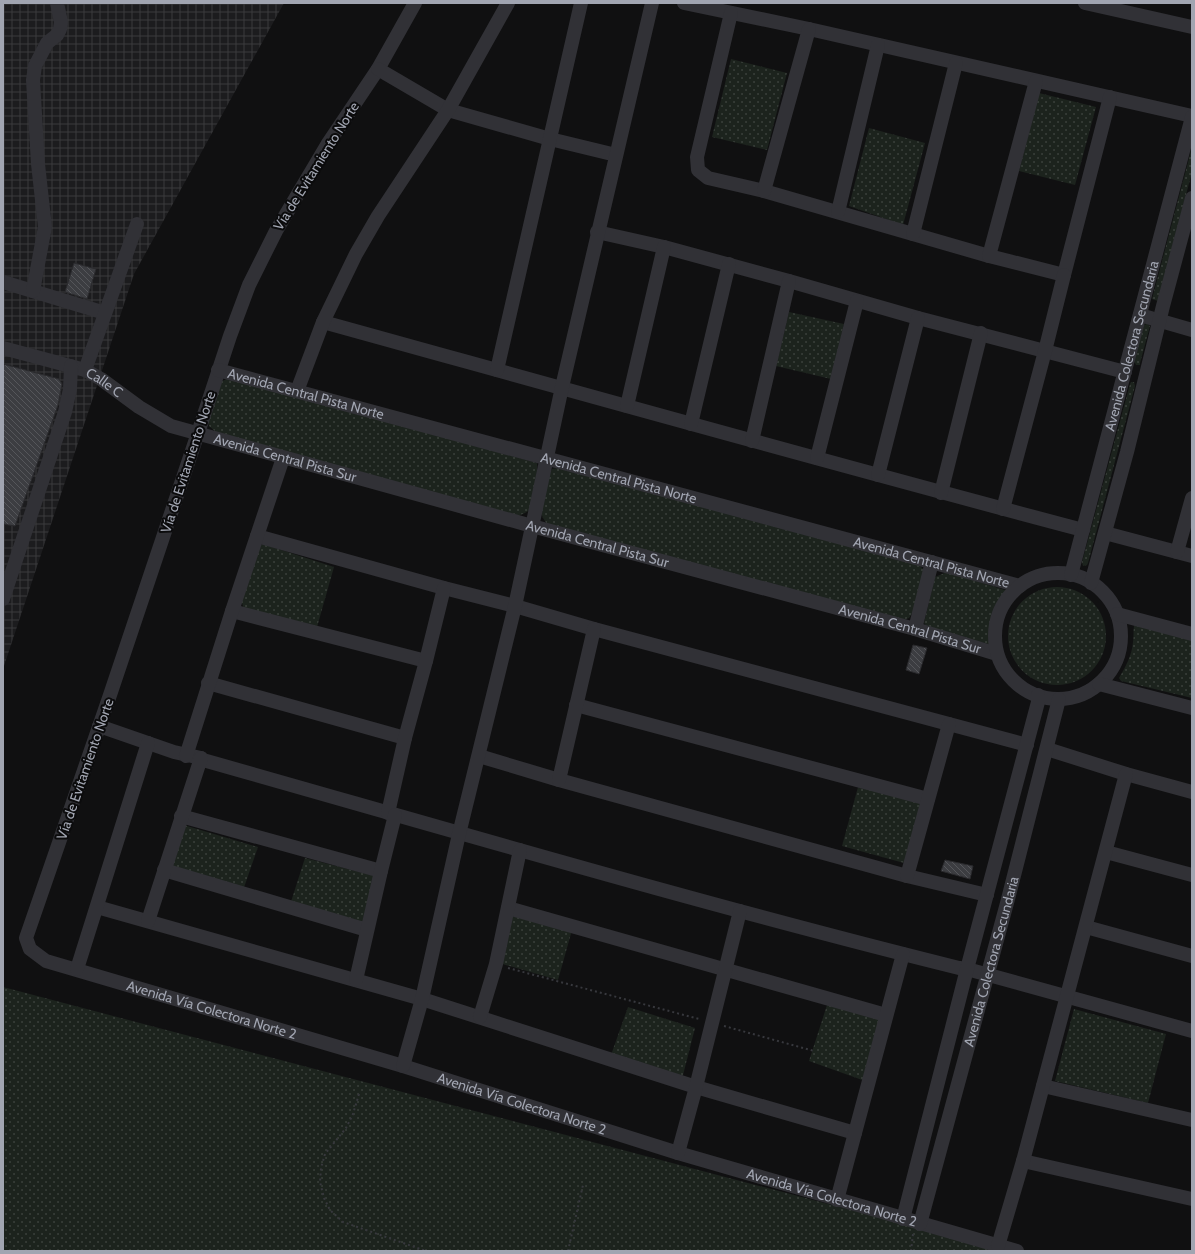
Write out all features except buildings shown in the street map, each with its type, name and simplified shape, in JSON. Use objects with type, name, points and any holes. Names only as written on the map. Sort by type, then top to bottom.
[{"type":"street","points":[[33,291],[45,227],[38,164],[33,80],[35,66],[47,44],[57,35],[60,29],[61,22],[57,3]]},
{"type":"street","name":"Vía de Evitamiento Norte","points":[[30,949],[26,938],[99,726],[218,370],[249,285],[276,231],[327,145],[378,69],[415,3]]},
{"type":"street","points":[[297,391],[323,322],[353,260],[378,216],[448,110],[508,3]]},
{"type":"street","points":[[497,370],[581,3]]},
{"type":"street","points":[[403,1066],[422,999],[459,834],[515,606],[562,387],[652,3]]},
{"type":"street","points":[[684,3],[809,29],[1192,116]]},
{"type":"street","points":[[1085,3],[1192,27]]},
{"type":"street","points":[[730,13],[697,157],[698,170],[708,178],[764,191],[989,256],[1064,275]]},
{"type":"street","points":[[764,191],[809,29]]},
{"type":"street","points":[[838,212],[878,45]]},
{"type":"street","points":[[913,234],[956,63]]},
{"type":"street","points":[[378,69],[448,110],[550,140],[616,155]]},
{"type":"street","points":[[989,256],[1036,81]]},
{"type":"street","points":[[1003,509],[1110,97]]},
{"type":"street","name":"Avenida Colectora Secundaria","points":[[1071,575],[1192,116]]},
{"type":"street","name":"Avenida Colectora Secundaria","points":[[1091,583],[1127,452],[1192,198]]},
{"type":"street","points":[[3,599],[65,412],[70,389],[78,368],[105,313],[137,224]]},
{"type":"street","points":[[598,232],[729,264],[918,318],[982,333],[1125,372]]},
{"type":"street","points":[[627,406],[664,247]]},
{"type":"street","points":[[691,424],[729,264]]},
{"type":"street","points":[[752,441],[789,281]]},
{"type":"street","points":[[3,282],[105,313]]},
{"type":"street","points":[[817,458],[857,301]]},
{"type":"street","points":[[1140,315],[1192,330]]},
{"type":"street","points":[[878,475],[918,318]]},
{"type":"street","points":[[323,322],[941,493],[1083,530]]},
{"type":"street","points":[[941,493],[982,333]]},
{"type":"street","name":"Calle C","points":[[3,348],[78,368],[101,379],[139,407],[171,426],[198,433]]},
{"type":"street","name":"Avenida Central Pista Norte","points":[[218,370],[1020,586]]},
{"type":"street","name":"Avenida Central Pista Sur","points":[[198,433],[283,458],[915,629],[997,654]]},
{"type":"street","points":[[186,756],[208,683],[283,458]]},
{"type":"street","points":[[1177,552],[1192,498]]},
{"type":"street","points":[[1105,533],[1192,556]]},
{"type":"street","points":[[257,536],[594,629],[1027,745]]},
{"type":"street","points":[[915,629],[932,562]]},
{"type":"street","points":[[1063,573],[1078,576],[1091,583],[1107,596],[1117,614],[1121,633],[1119,652],[1112,669],[1099,684],[1087,692],[1074,697],[1059,699],[1038,695],[1024,689],[1012,680],[1003,668],[997,654],[995,639],[996,624],[1001,609],[1009,596],[1020,586],[1033,578],[1048,574],[1063,573]]},
{"type":"street","points":[[356,980],[381,871],[405,738],[444,588]]},
{"type":"street","points":[[232,610],[426,661]]},
{"type":"street","points":[[1117,614],[1192,634]]},
{"type":"street","points":[[559,780],[594,629]]},
{"type":"street","points":[[208,683],[405,738]]},
{"type":"street","points":[[1099,684],[1192,708]]},
{"type":"street","name":"Avenida Colectora Secundaria","points":[[913,1222],[967,969],[1027,745],[1038,702],[1038,695]]},
{"type":"street","name":"Avenida Colectora Secundaria","points":[[913,1222],[987,974],[1047,750],[1059,699]]},
{"type":"street","points":[[576,704],[928,799]]},
{"type":"street","points":[[907,876],[949,724]]},
{"type":"street","points":[[99,726],[186,756],[200,758],[459,834],[902,954],[987,974],[1192,1031]]},
{"type":"street","points":[[77,969],[148,743]]},
{"type":"street","points":[[1047,750],[1192,792]]},
{"type":"street","points":[[479,756],[559,780],[907,876],[987,895]]},
{"type":"street","points":[[148,921],[200,758]]},
{"type":"street","points":[[998,1246],[1023,1161],[1126,774]]},
{"type":"street","points":[[182,816],[381,871]]},
{"type":"street","points":[[480,1017],[496,964],[520,850]]},
{"type":"street","points":[[1106,852],[1192,875]]},
{"type":"street","points":[[164,870],[367,930]]},
{"type":"street","points":[[97,907],[422,999],[696,1086],[855,1133]]},
{"type":"street","points":[[508,908],[886,1015]]},
{"type":"street","points":[[678,1154],[740,911]]},
{"type":"street","points":[[1086,927],[1192,956]]},
{"type":"street","name":"Avenida Vía Colectora Norte 2","points":[[30,949],[46,961],[403,1066],[678,1154],[1017,1251]]},
{"type":"street","points":[[837,1200],[902,954]]},
{"type":"street","points":[[1043,1086],[1192,1120]]},
{"type":"street","points":[[1023,1161],[1192,1199]]},
{"type":"path","points":[[496,964],[814,1052]]},
{"type":"path","points":[[359,1094],[353,1114],[346,1128],[326,1154],[321,1168],[320,1182],[324,1198],[330,1210],[343,1222],[426,1251]]},
{"type":"path","points":[[568,1251],[583,1185]]},
{"type":"path","points":[[911,1251],[913,1222]]},
{"type":"shaded area","points":[[3,3],[284,3],[134,274],[3,669]]},
{"type":"shaded area","points":[[731,59],[787,73],[767,150],[712,137]]},
{"type":"shaded area","points":[[1039,93],[1096,107],[1075,185],[1019,171]]},
{"type":"shaded area","points":[[869,128],[925,143],[903,225],[849,206]]},
{"type":"shaded area","points":[[1192,147],[1192,172],[1158,301],[1152,299]]},
{"type":"shaded area","points":[[789,312],[844,324],[831,379],[776,366]]},
{"type":"shaded area","points":[[1147,324],[1150,326],[1140,365],[1136,365],[1134,361],[1144,325]]},
{"type":"shaded area","points":[[231,377],[537,463],[536,486],[531,508],[527,512],[518,516],[216,432],[209,426],[207,418],[218,383]]},
{"type":"shaded area","points":[[1131,382],[1134,382],[1135,386],[1088,563],[1087,565],[1083,566],[1082,562]]},
{"type":"shaded area","points":[[557,468],[918,564],[923,569],[924,576],[913,612],[909,618],[903,620],[547,524],[541,513],[550,473],[552,469]]},
{"type":"shaded area","points":[[263,544],[334,567],[317,627],[244,609],[241,600],[258,547]]},
{"type":"shaded area","points":[[947,572],[1008,591],[999,604],[994,616],[992,645],[928,628],[924,623],[935,577]]},
{"type":"shaded area","points":[[1047,587],[1067,587],[1076,590],[1092,601],[1103,617],[1106,626],[1106,646],[1103,655],[1092,671],[1076,682],[1067,685],[1047,685],[1030,677],[1022,671],[1016,663],[1008,646],[1008,626],[1016,609],[1022,601],[1030,595]]},
{"type":"shaded area","points":[[1137,625],[1192,640],[1192,698],[1121,681],[1119,678],[1130,656],[1134,626]]},
{"type":"shaded area","points":[[858,787],[922,802],[904,863],[842,846]]},
{"type":"shaded area","points":[[177,823],[258,847],[240,899],[157,873]]},
{"type":"shaded area","points":[[305,858],[379,877],[363,932],[288,911]]},
{"type":"shaded area","points":[[511,912],[572,930],[558,980],[499,963]]},
{"type":"shaded area","points":[[3,987],[908,1225],[1018,1251],[3,1251]]},
{"type":"shaded area","points":[[828,1002],[882,1017],[865,1081],[809,1061]]},
{"type":"shaded area","points":[[628,1007],[695,1028],[682,1079],[611,1055]]},
{"type":"shaded area","points":[[1074,1009],[1166,1034],[1148,1103],[1055,1081]]}]
